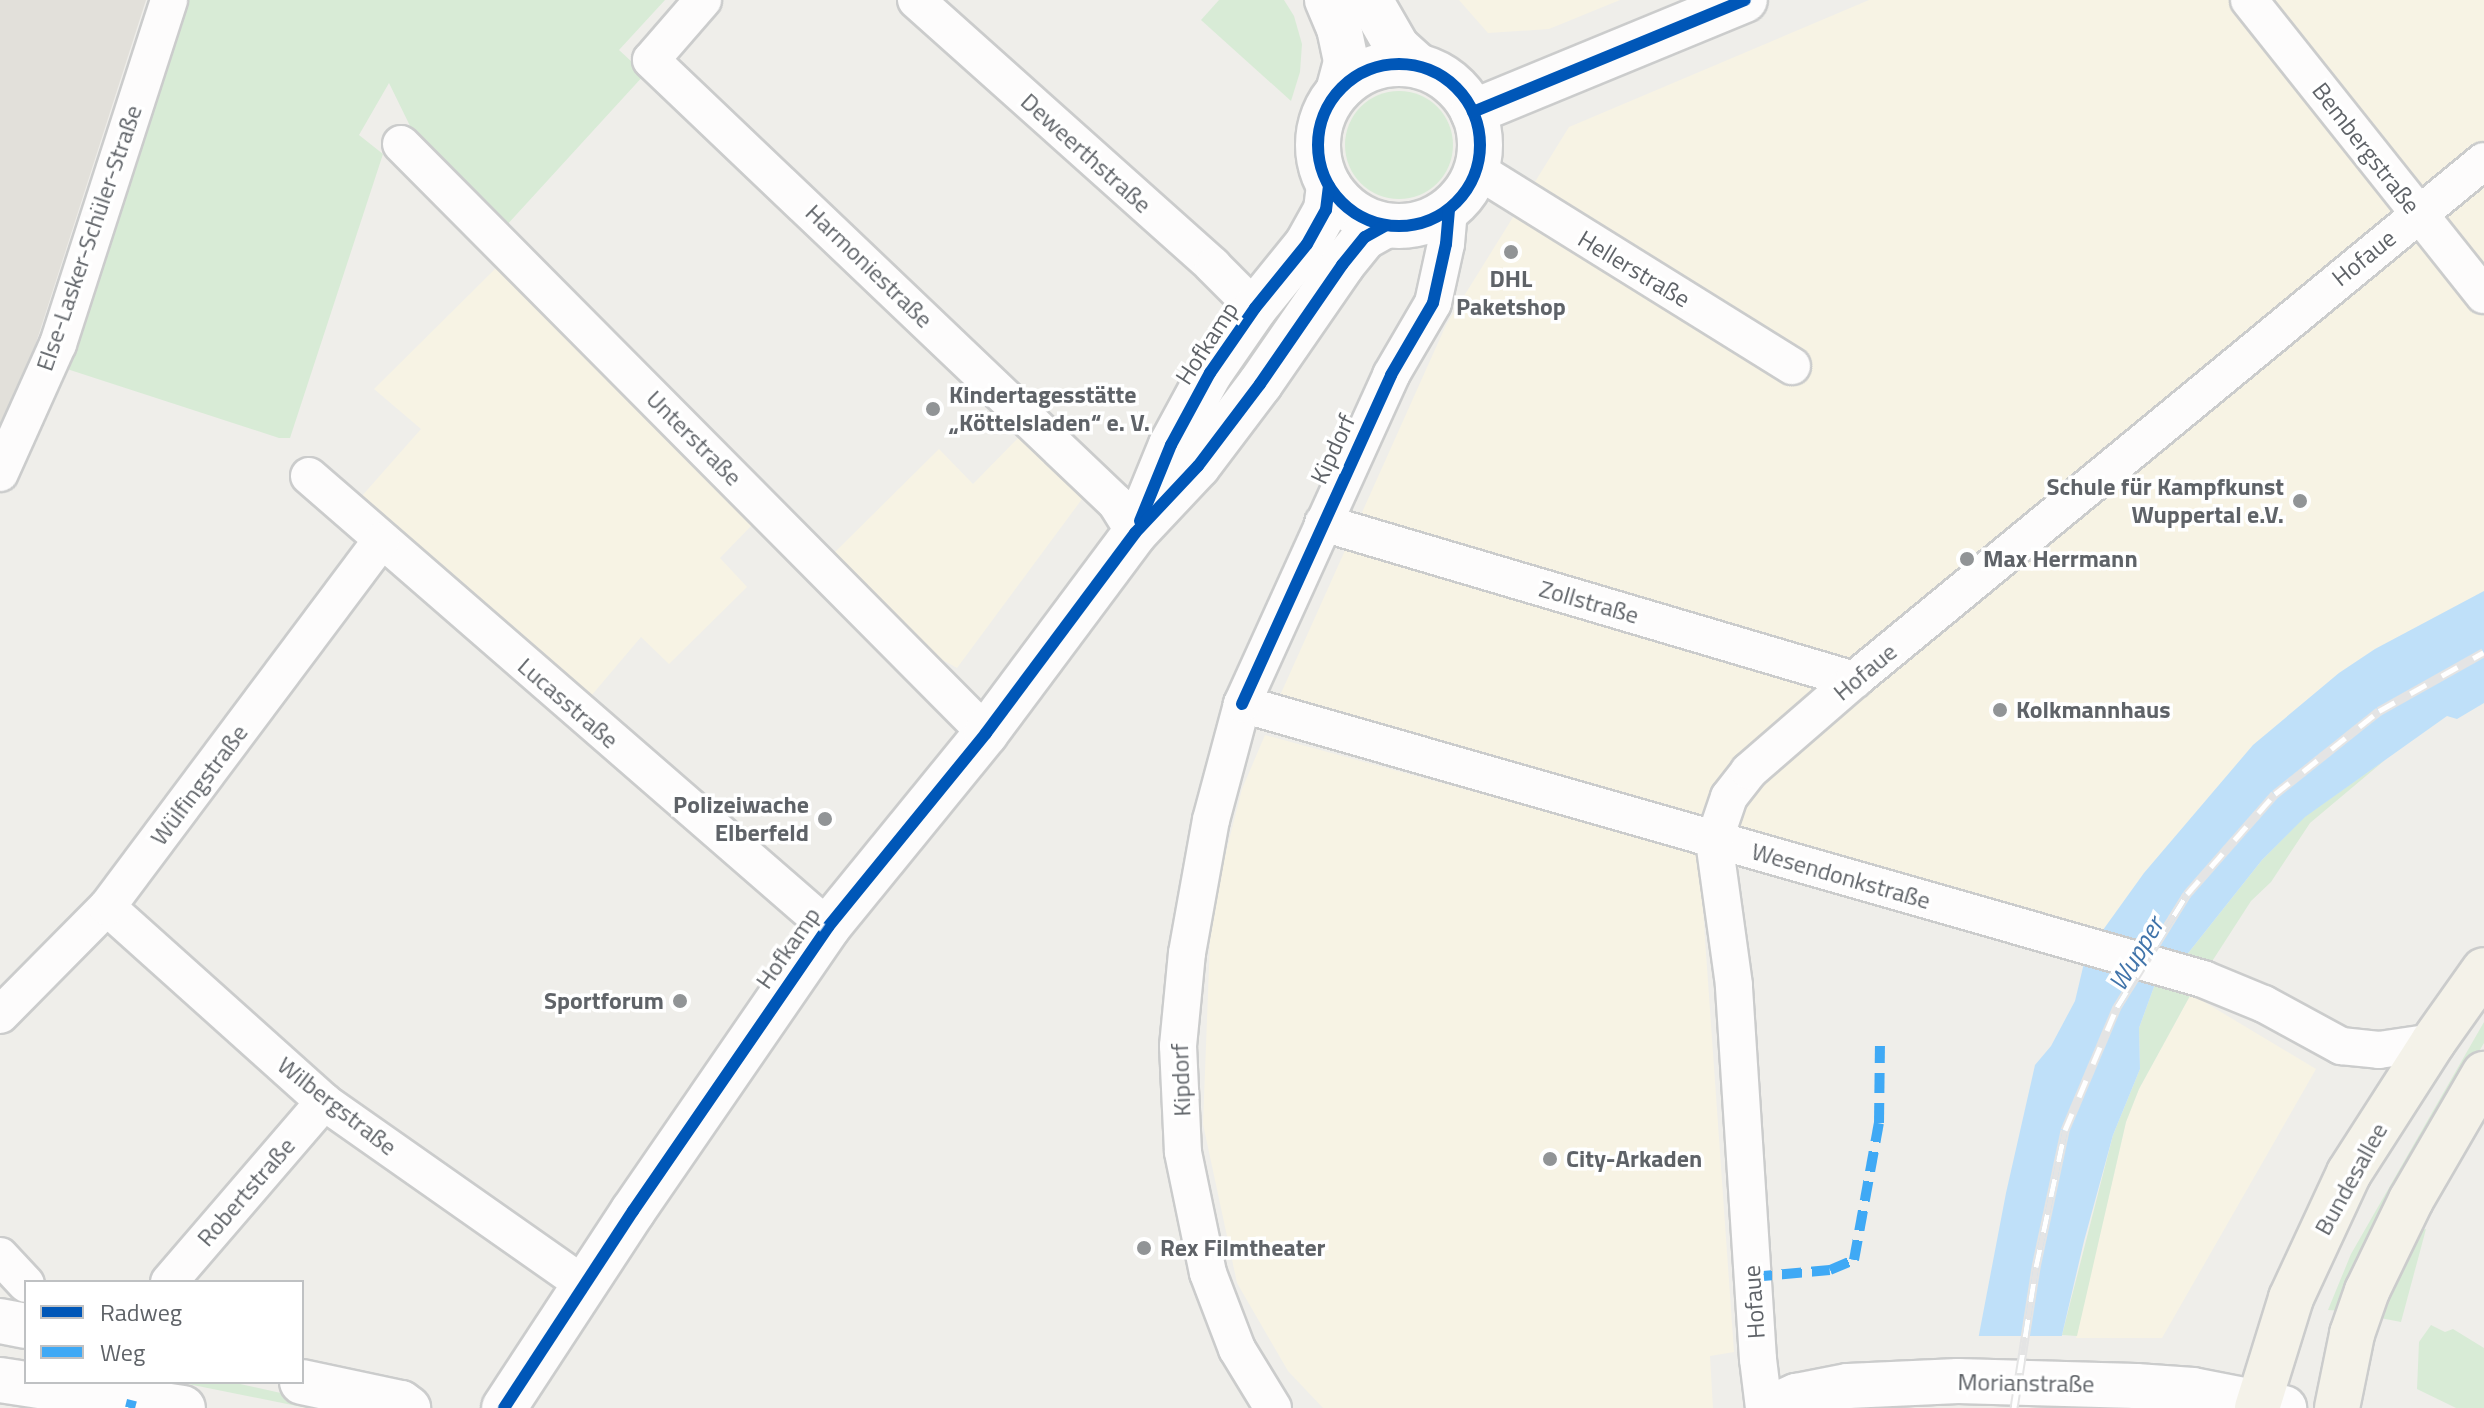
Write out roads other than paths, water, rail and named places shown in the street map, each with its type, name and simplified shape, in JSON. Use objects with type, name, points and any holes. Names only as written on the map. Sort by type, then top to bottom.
[{"type":"main road","name":"Bundesallee","points":[[2267,1406],[2291,1298],[2349,1173],[2433,1042],[2484,970]]},
{"type":"main road","points":[[2337,1408],[2352,1334],[2367,1291],[2411,1200],[2484,1074]]},
{"type":"street","name":"Else-Lasker-Schüler-Straße","points":[[0,473],[58,344],[169,0]]},
{"type":"street","name":"Harmoniestraße","points":[[703,0],[651,60],[1116,503],[1135,533]]},
{"type":"street","name":"Deweerthstraße","points":[[916,0],[1213,266],[1255,308]]},
{"type":"street","points":[[1327,0],[1339,28],[1346,62],[1338,91],[1320,127],[1319,157],[1329,186],[1347,208],[1385,226],[1408,226],[1430,221],[1449,210],[1466,192],[1477,170],[1480,141],[1473,112],[1451,82],[1418,66],[1397,47],[1370,0]]},
{"type":"street","points":[[1473,112],[1745,0]]},
{"type":"street","name":"Bembergstraße","points":[[2249,0],[2484,295]]},
{"type":"street","points":[[1338,91],[1366,71],[1392,65],[1418,66]]},
{"type":"street","name":"Unterstraße","points":[[401,144],[986,733]]},
{"type":"street","name":"Hofaue","points":[[1766,1408],[1754,1304],[1734,985],[1714,841],[1729,797],[1749,771],[1854,680],[2484,161]]},
{"type":"street","name":"Hellerstraße","points":[[1477,170],[1792,366]]},
{"type":"street","name":"Hofkamp","points":[[1135,533],[1171,445],[1210,373],[1255,308],[1307,244],[1326,210],[1329,186]]},
{"type":"street","name":"Kipdorf","points":[[1273,1408],[1237,1349],[1208,1273],[1183,1152],[1178,1046],[1187,953],[1211,820],[1242,704],[1391,375],[1433,303],[1446,244],[1449,210]]},
{"type":"street","name":"Hofkamp","points":[[504,1408],[828,927],[986,733],[1135,533],[1198,466],[1290,340],[1316,298],[1350,255],[1365,237],[1385,226]]},
{"type":"street","points":[[1255,308],[1290,340]]},
{"type":"street","name":"Lucasstraße","points":[[309,476],[828,927]]},
{"type":"street","name":"Zollstraße","points":[[1323,523],[1854,680]]},
{"type":"street","name":"Wülfingstraße","points":[[0,1015],[107,907],[381,541]]},
{"type":"street","name":"Wesendonkstraße","points":[[1242,704],[2203,979],[2264,1004],[2341,1046],[2379,1050],[2433,1042]]},
{"type":"street","name":"Wilbergstraße","points":[[107,907],[324,1102],[584,1285]]},
{"type":"street","name":"Robertstraße","points":[[171,1280],[324,1102]]},
{"type":"street","points":[[0,1256],[24,1282]]},
{"type":"street","points":[[0,1321],[24,1326]]},
{"type":"street","points":[[0,1380],[24,1382]]},
{"type":"street","points":[[304,1382],[401,1403],[408,1408]]},
{"type":"street","name":"Morianstraße","points":[[1766,1408],[1796,1396],[1848,1386],[1967,1382],[2069,1383],[2193,1390],[2267,1406]]},
{"type":"street","points":[[50,1384],[137,1391],[183,1408]]},
{"type":"water","name":"Wupper","points":[[2484,591],[2484,703],[2457,719],[2447,716],[2305,817],[2262,860],[2189,952],[2155,984],[2139,1028],[2140,1069],[2113,1135],[2084,1241],[2062,1335],[2052,1408],[1965,1408],[2006,1193],[2035,1065],[2051,1046],[2075,1001],[2084,963],[2103,930],[2144,873],[2253,745],[2339,673],[2375,649]]},
{"type":"railway","points":[[2014,1408],[2036,1267],[2065,1130],[2117,1007],[2187,894],[2275,794],[2379,711],[2484,652]]},
{"type":"place","name":"DHL Paketshop","points":[[1511,252]]},
{"type":"place","name":"Kindertagesstätte „Köttelsladen“ e. V.","points":[[933,409]]},
{"type":"place","name":"Schule für Kampfkunst Wuppertal e.V.","points":[[2300,501]]},
{"type":"place","name":"Max Herrmann","points":[[1967,559]]},
{"type":"place","name":"Kolkmannhaus","points":[[2000,710]]},
{"type":"place","name":"Polizeiwache Elberfeld","points":[[825,819]]},
{"type":"place","name":"Sportforum","points":[[680,1001]]},
{"type":"place","name":"City-Arkaden","points":[[1550,1159]]},
{"type":"place","name":"Rex Filmtheater","points":[[1144,1248]]}]
